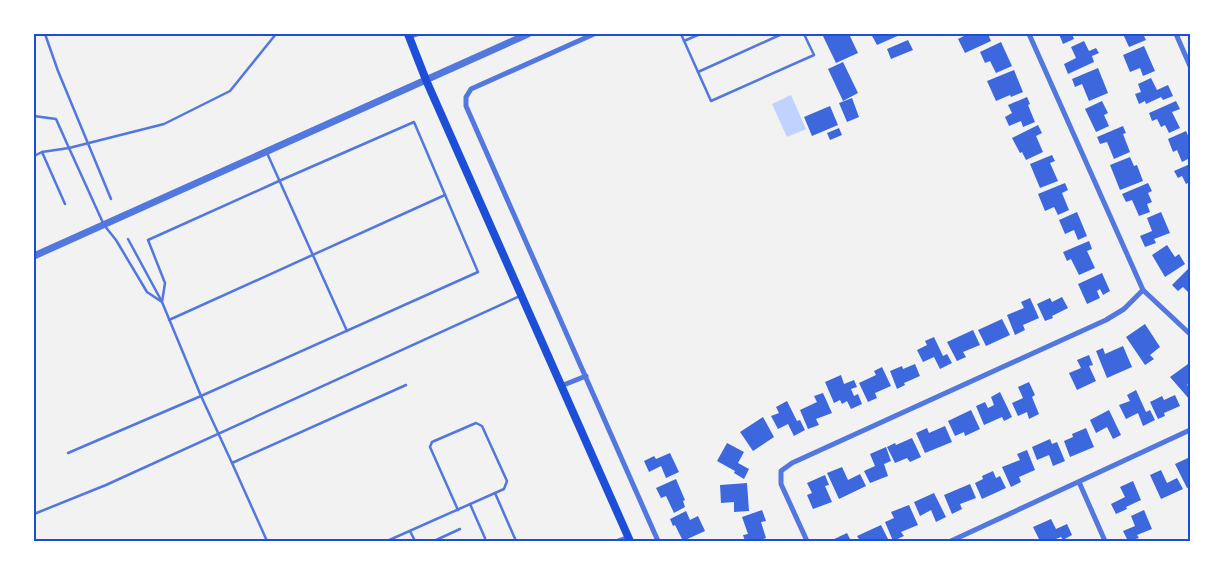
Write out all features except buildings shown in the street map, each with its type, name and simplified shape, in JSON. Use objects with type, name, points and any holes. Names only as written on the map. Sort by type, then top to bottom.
[{"type":"main road","points":[[409,36],[426,80],[628,539]]},
{"type":"street","points":[[34,256],[528,34]]},
{"type":"street","points":[[594,34],[471,89],[466,97],[466,106],[658,541]]},
{"type":"street","points":[[1029,34],[1143,290],[1190,334]]},
{"type":"street","points":[[1176,34],[1190,66]]},
{"type":"street","points":[[807,541],[781,484],[781,471],[792,462],[1106,320],[1124,309],[1143,290]]},
{"type":"street","points":[[561,386],[586,376]]},
{"type":"street","points":[[954,541],[1190,430]]},
{"type":"street","points":[[1079,482],[1105,541]]},
{"type":"lane","points":[[45,34],[58,71],[111,199]]},
{"type":"lane","points":[[34,156],[42,152],[88,144],[164,124],[230,91],[276,34]]},
{"type":"lane","points":[[409,36],[420,34]]},
{"type":"lane","points":[[681,34],[711,101],[814,55],[804,34]]},
{"type":"lane","points":[[684,41],[700,34]]},
{"type":"lane","points":[[698,72],[782,34]]},
{"type":"lane","points":[[34,116],[56,119],[104,224],[116,240],[147,292],[162,302]]},
{"type":"lane","points":[[68,453],[201,396],[478,272],[414,122],[279,180],[148,240],[165,282],[162,302]]},
{"type":"lane","points":[[42,152],[65,204]]},
{"type":"lane","points":[[266,152],[347,331]]},
{"type":"lane","points":[[169,320],[445,195]]},
{"type":"lane","points":[[128,239],[162,302],[201,396],[267,541]]},
{"type":"lane","points":[[34,514],[106,485],[521,296]]},
{"type":"lane","points":[[232,463],[406,385]]},
{"type":"lane","points":[[387,541],[458,510],[504,489],[507,481],[482,426],[476,423],[432,442],[430,447],[458,510]]},
{"type":"lane","points":[[495,493],[516,541]]},
{"type":"lane","points":[[470,504],[484,538]]},
{"type":"lane","points":[[434,541],[460,529]]},
{"type":"lane","points":[[410,531],[415,541]]},
{"type":"lane","points":[[616,541],[628,539]]},
{"type":"water","points":[[791,95],[806,129],[787,137],[772,104]]}]
